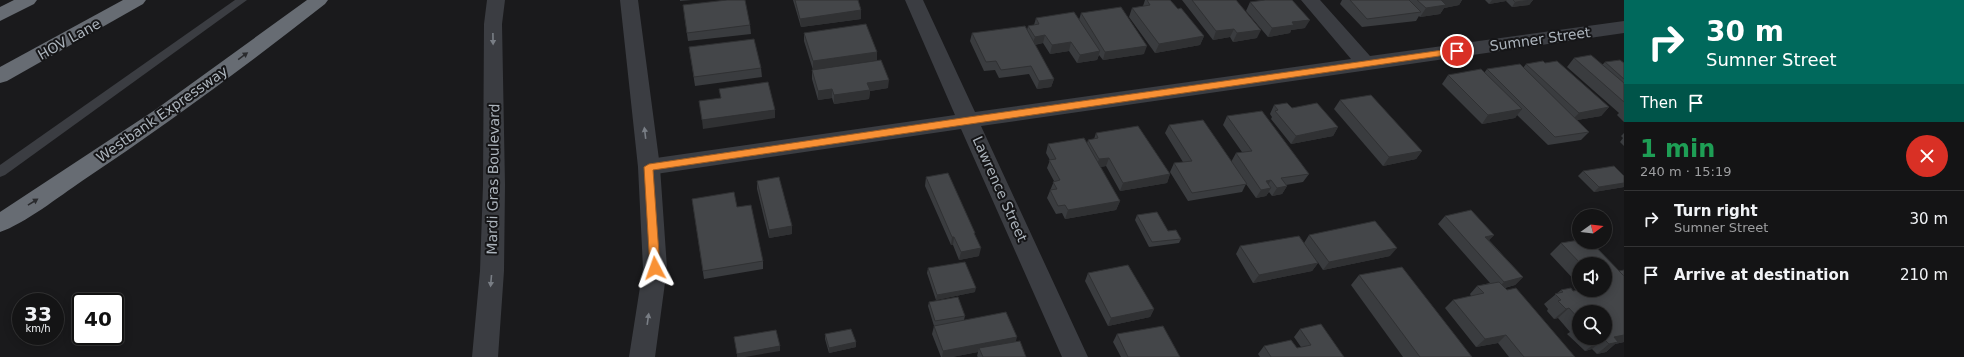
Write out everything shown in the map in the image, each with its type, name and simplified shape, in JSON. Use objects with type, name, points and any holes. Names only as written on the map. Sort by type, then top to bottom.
[{"type":"highway","points":[[0,15],[28,0]]},
{"type":"highway","name":"HOV Lane","points":[[0,76],[137,0]]},
{"type":"highway","name":"Westbank Expressway","points":[[0,223],[68,180],[220,73],[319,0]]},
{"type":"street","name":"Mardi Gras Boulevard","points":[[484,357],[492,271],[494,185],[493,24],[496,0]]},
{"type":"street","points":[[629,0],[649,167],[655,268],[642,357]]},
{"type":"street","name":"Lawrence Street","points":[[914,0],[1075,357]]},
{"type":"street","points":[[1310,0],[1366,64]]},
{"type":"street","name":"Sumner Street","points":[[649,167],[1624,27]]},
{"type":"lane","points":[[0,172],[242,0]]},
{"type":"building","points":[[727,0],[745,0],[750,25],[687,33],[683,5]]},
{"type":"building","points":[[795,0],[858,0],[861,10],[800,19]]},
{"type":"building","points":[[1147,0],[1170,0],[1178,9],[1181,8],[1204,36],[1159,44],[1132,8],[1150,5]]},
{"type":"building","points":[[1192,0],[1236,0],[1261,30],[1237,33],[1234,29],[1216,31]]},
{"type":"building","points":[[1265,0],[1292,0],[1310,20],[1292,22],[1294,25],[1272,28],[1250,2]]},
{"type":"building","points":[[1350,0],[1409,0],[1421,12],[1367,19]]},
{"type":"building","points":[[1417,0],[1441,0],[1446,5],[1426,8]]},
{"type":"building","points":[[1513,0],[1532,0],[1515,2]]},
{"type":"building","points":[[1121,7],[1147,46],[1105,52],[1081,13]]},
{"type":"building","points":[[1074,12],[1100,51],[1080,55],[1071,42],[1052,45],[1045,35],[1035,37],[1028,26],[1039,24],[1036,18]]},
{"type":"building","points":[[866,24],[877,52],[813,61],[804,33]]},
{"type":"building","points":[[1025,26],[1054,79],[1039,81],[1031,66],[1001,70],[996,61],[986,62],[972,33]]},
{"type":"building","points":[[754,39],[761,68],[694,77],[689,47]]},
{"type":"building","points":[[1591,55],[1624,83],[1624,102],[1574,58]]},
{"type":"building","points":[[881,60],[889,80],[867,83],[870,90],[834,95],[832,89],[818,91],[812,70]]},
{"type":"building","points":[[1620,60],[1624,63],[1624,79],[1605,62]]},
{"type":"building","points":[[1543,61],[1545,63],[1557,61],[1609,107],[1579,113],[1526,64]]},
{"type":"building","points":[[1520,64],[1589,132],[1555,137],[1487,69]]},
{"type":"building","points":[[1481,69],[1522,109],[1488,115],[1448,75]]},
{"type":"building","points":[[768,82],[775,110],[702,120],[699,101],[721,98],[719,89]]},
{"type":"building","points":[[1371,95],[1422,151],[1389,157],[1340,100]]},
{"type":"building","points":[[1287,103],[1292,108],[1317,103],[1338,127],[1296,136],[1275,111],[1278,110],[1274,105]]},
{"type":"building","points":[[1262,111],[1309,174],[1281,178],[1287,186],[1277,188],[1271,180],[1266,181],[1271,188],[1261,190],[1236,153],[1252,151],[1227,116]]},
{"type":"building","points":[[1203,120],[1247,184],[1192,193],[1174,163],[1192,161],[1169,125]]},
{"type":"building","points":[[1138,126],[1170,174],[1123,183],[1109,158],[1099,159],[1088,140],[1098,138],[1096,133]]},
{"type":"building","points":[[1084,138],[1120,201],[1068,210],[1065,205],[1058,206],[1050,190],[1057,189],[1053,182],[1060,180],[1049,160],[1056,159],[1048,144]]},
{"type":"building","points":[[1614,166],[1624,176],[1624,183],[1599,187],[1583,171]]},
{"type":"building","points":[[948,173],[981,248],[961,252],[954,237],[952,237],[926,177]]},
{"type":"building","points":[[779,177],[792,226],[769,230],[757,181]]},
{"type":"building","points":[[734,192],[737,207],[751,205],[763,261],[703,271],[692,199]]},
{"type":"building","points":[[1471,210],[1494,235],[1485,237],[1523,277],[1504,282],[1445,216]]},
{"type":"building","points":[[1157,212],[1168,231],[1176,230],[1181,239],[1152,242],[1137,215]]},
{"type":"building","points":[[1375,221],[1397,248],[1329,262],[1309,235]]},
{"type":"building","points":[[1299,236],[1318,263],[1259,275],[1240,246]]},
{"type":"building","points":[[1572,241],[1572,249],[1598,249],[1606,257],[1574,257],[1561,243]]},
{"type":"building","points":[[965,262],[976,288],[937,295],[928,268]]},
{"type":"building","points":[[1612,264],[1624,276],[1624,335],[1614,337],[1618,342],[1612,343],[1612,305],[1572,305],[1572,311],[1569,308],[1566,309],[1558,301],[1561,300],[1555,294],[1563,292],[1561,290],[1571,288],[1572,297],[1612,297]]},
{"type":"building","points":[[1128,265],[1154,309],[1111,318],[1088,273]]},
{"type":"building","points":[[1402,267],[1472,357],[1420,357],[1359,275]]},
{"type":"building","points":[[1624,270],[1624,276],[1619,271]]},
{"type":"building","points":[[1499,282],[1507,290],[1516,288],[1575,357],[1524,357],[1506,335],[1485,339],[1453,300],[1484,293],[1477,286]]},
{"type":"building","points":[[958,297],[965,316],[935,321],[929,302]]},
{"type":"building","points":[[1006,312],[1017,337],[943,351],[934,326]]},
{"type":"building","points":[[1321,324],[1344,357],[1271,357],[1264,346],[1291,340],[1297,348],[1311,345],[1300,329]]},
{"type":"building","points":[[1163,326],[1180,357],[1128,357],[1117,334]]},
{"type":"building","points":[[851,329],[856,342],[829,348],[825,334]]},
{"type":"building","points":[[776,330],[780,346],[737,354],[734,337]]},
{"type":"building","points":[[1020,341],[1026,357],[983,357],[979,348]]},
{"type":"route","points":[[655,268],[649,167],[1457,51]]}]
